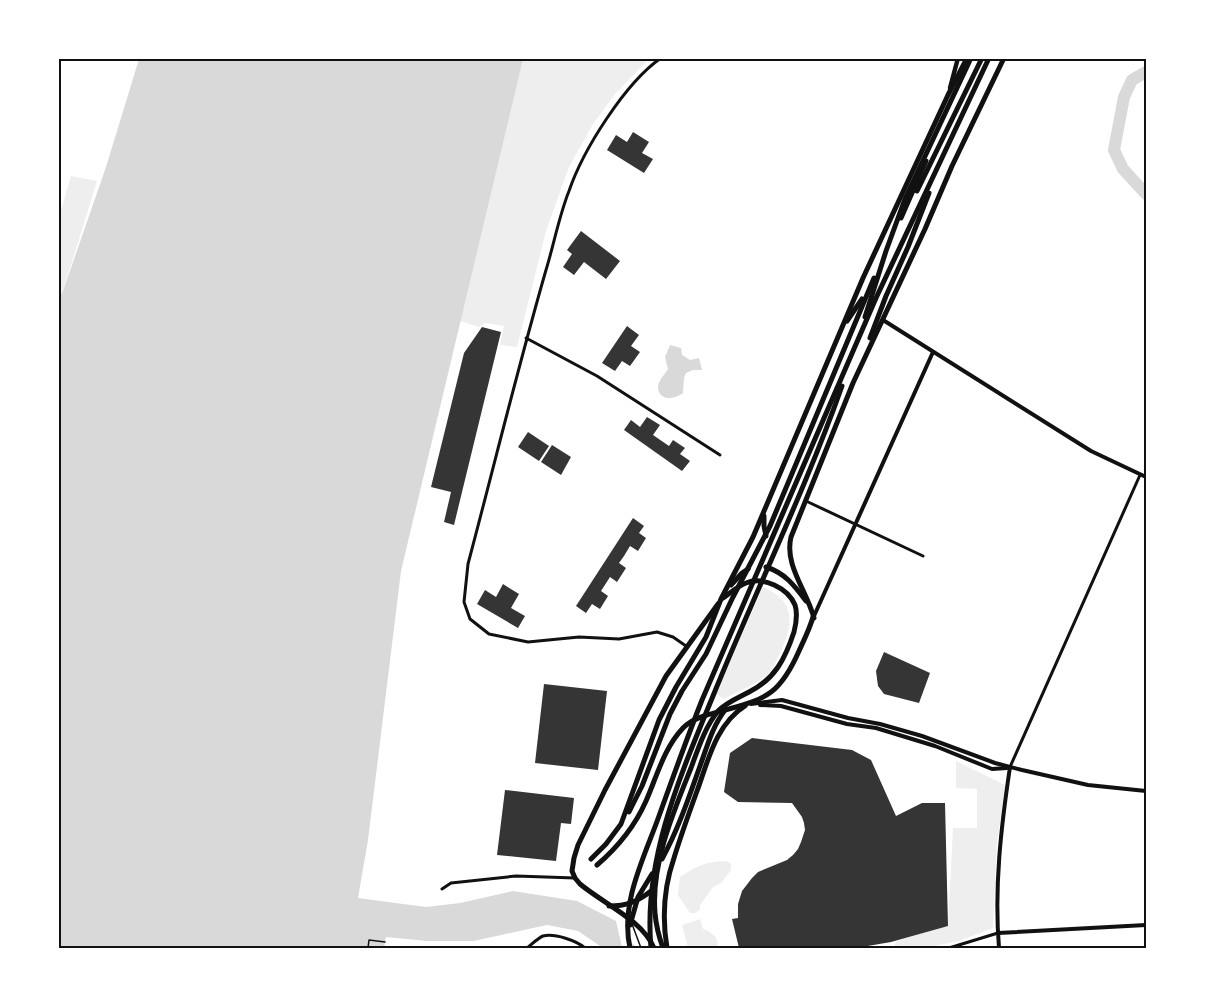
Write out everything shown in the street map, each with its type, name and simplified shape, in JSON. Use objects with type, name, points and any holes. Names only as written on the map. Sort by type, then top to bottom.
[{"type":"main road","points":[[948,95],[958,58]]},
{"type":"main road","points":[[621,824],[659,720],[706,637],[721,598],[764,512],[868,268],[948,95],[971,58]]},
{"type":"main road","points":[[591,859],[606,844],[631,809],[676,701],[711,645],[765,537],[868,290],[908,205],[971,58]]},
{"type":"main road","points":[[653,948],[650,919],[653,875],[659,845],[674,797],[731,650],[833,412],[902,207],[971,58]]},
{"type":"main road","points":[[908,205],[982,58]]},
{"type":"main road","points":[[630,948],[627,933],[628,912],[636,881],[689,733],[876,298],[989,58]]},
{"type":"main road","points":[[665,948],[664,909],[668,878],[718,735],[734,713],[771,692],[783,681],[814,618],[791,562],[789,544],[844,402],[1004,58]]},
{"type":"main road","points":[[865,356],[939,165]]},
{"type":"main road","points":[[840,332],[868,290]]},
{"type":"main road","points":[[764,512],[766,537],[777,543],[789,544]]},
{"type":"main road","points":[[653,948],[644,932],[588,891],[575,878],[572,866],[578,844],[661,685],[686,646],[742,573],[753,567],[763,566],[776,570],[790,580],[814,618]]},
{"type":"main road","points":[[702,739],[719,710],[760,686],[776,672],[795,630],[797,617],[790,596],[770,583],[757,580],[745,583],[721,598]]},
{"type":"main road","points":[[665,948],[655,915],[658,868],[678,801],[702,739],[727,642]]},
{"type":"main road","points":[[627,933],[641,890],[669,846],[714,728],[725,710],[745,694]]},
{"type":"main road","points":[[597,865],[617,846],[631,828],[646,802],[664,756],[683,728],[702,716],[748,704]]},
{"type":"main road","points":[[609,906],[623,906],[631,903],[656,887]]},
{"type":"street","points":[[661,58],[627,90],[597,134],[568,191],[526,338],[468,564],[464,603],[470,619],[489,634],[528,642],[579,637],[619,639],[657,632],[672,637],[686,646]]},
{"type":"street","points":[[883,320],[1091,451],[1146,477]]},
{"type":"street","points":[[526,338],[597,376],[720,454]]},
{"type":"street","points":[[814,618],[933,352]]},
{"type":"street","points":[[999,948],[1001,837],[1010,767],[1140,475]]},
{"type":"street","points":[[807,501],[923,556]]},
{"type":"street","points":[[748,704],[782,700],[935,740],[1010,767],[1088,785],[1146,791]]},
{"type":"street","points":[[748,704],[781,706],[847,724],[876,729],[924,742],[992,769],[1010,767]]},
{"type":"street","points":[[935,740],[946,751]]},
{"type":"street","points":[[442,889],[451,883],[516,876],[575,878]]},
{"type":"street","points":[[949,948],[998,933],[1146,925]]},
{"type":"street","points":[[527,948],[544,936],[563,937],[585,948]]},
{"type":"lane","points":[[630,920],[642,948]]},
{"type":"path","points":[[368,948],[369,940],[385,942]]},
{"type":"shaded area","points":[[139,59],[523,59],[401,571],[368,840],[358,898],[426,907],[460,903],[513,891],[577,901],[616,921],[622,947],[634,944],[635,948],[603,948],[578,931],[547,925],[474,941],[427,941],[386,937],[384,948],[59,948],[58,301],[106,167]]},
{"type":"shaded area","points":[[522,59],[649,59],[615,94],[593,124],[569,167],[546,231],[517,347],[500,345],[504,326],[485,323],[479,327],[460,321]]},
{"type":"shaded area","points":[[71,176],[97,181],[59,301],[59,217]]},
{"type":"shaded area","points":[[670,345],[681,348],[682,355],[690,360],[699,358],[702,370],[686,373],[683,393],[668,398],[662,396],[658,386],[668,369],[665,357]]},
{"type":"shaded area","points":[[763,587],[782,599],[787,606],[789,623],[785,642],[769,673],[724,699],[716,694]]},
{"type":"shaded area","points":[[956,761],[1005,785],[997,843],[993,928],[959,941],[924,948],[895,948],[897,941],[948,925],[953,828],[977,828],[977,789],[956,788]]},
{"type":"shaded area","points":[[727,861],[731,864],[731,870],[721,883],[713,887],[700,905],[700,910],[690,913],[678,895],[680,877],[702,865]]},
{"type":"shaded area","points":[[700,919],[703,929],[716,938],[717,948],[688,948],[682,925]]},
{"type":"building","points":[[633,132],[649,142],[642,153],[653,159],[644,173],[607,150],[616,135],[627,142]]},
{"type":"building","points":[[581,231],[620,261],[606,279],[584,262],[574,275],[563,267],[572,254],[567,250]]},
{"type":"building","points":[[627,326],[639,335],[631,346],[640,352],[630,366],[622,361],[615,371],[602,363]]},
{"type":"building","points":[[482,327],[501,332],[454,525],[444,522],[451,492],[431,487],[464,353]]},
{"type":"building","points":[[647,417],[660,425],[653,435],[669,446],[673,440],[685,448],[680,454],[690,461],[682,471],[624,430],[631,420],[640,427]]},
{"type":"building","points":[[528,432],[549,446],[539,461],[518,447]]},
{"type":"building","points":[[552,445],[571,457],[561,475],[541,462]]},
{"type":"building","points":[[633,518],[644,526],[639,533],[646,538],[638,551],[630,546],[619,563],[626,568],[617,582],[610,577],[601,591],[608,596],[600,609],[592,604],[586,613],[576,606]]},
{"type":"building","points":[[503,584],[519,594],[511,608],[525,616],[518,628],[477,604],[485,590],[496,597]]},
{"type":"building","points":[[884,652],[930,673],[919,703],[884,694],[878,686],[876,671]]},
{"type":"building","points":[[544,684],[607,691],[598,770],[535,763]]},
{"type":"building","points":[[752,738],[852,750],[871,760],[896,816],[922,803],[945,803],[948,926],[891,942],[856,948],[739,948],[732,919],[738,918],[738,904],[742,891],[758,872],[787,860],[793,855],[798,849],[805,830],[802,817],[792,803],[738,802],[724,792],[730,753]]},
{"type":"building","points":[[505,790],[574,798],[571,824],[561,823],[556,861],[497,855]]},
{"type":"waterway","points":[[1146,72],[1132,80],[1124,97],[1114,150],[1123,169],[1146,194]]}]
